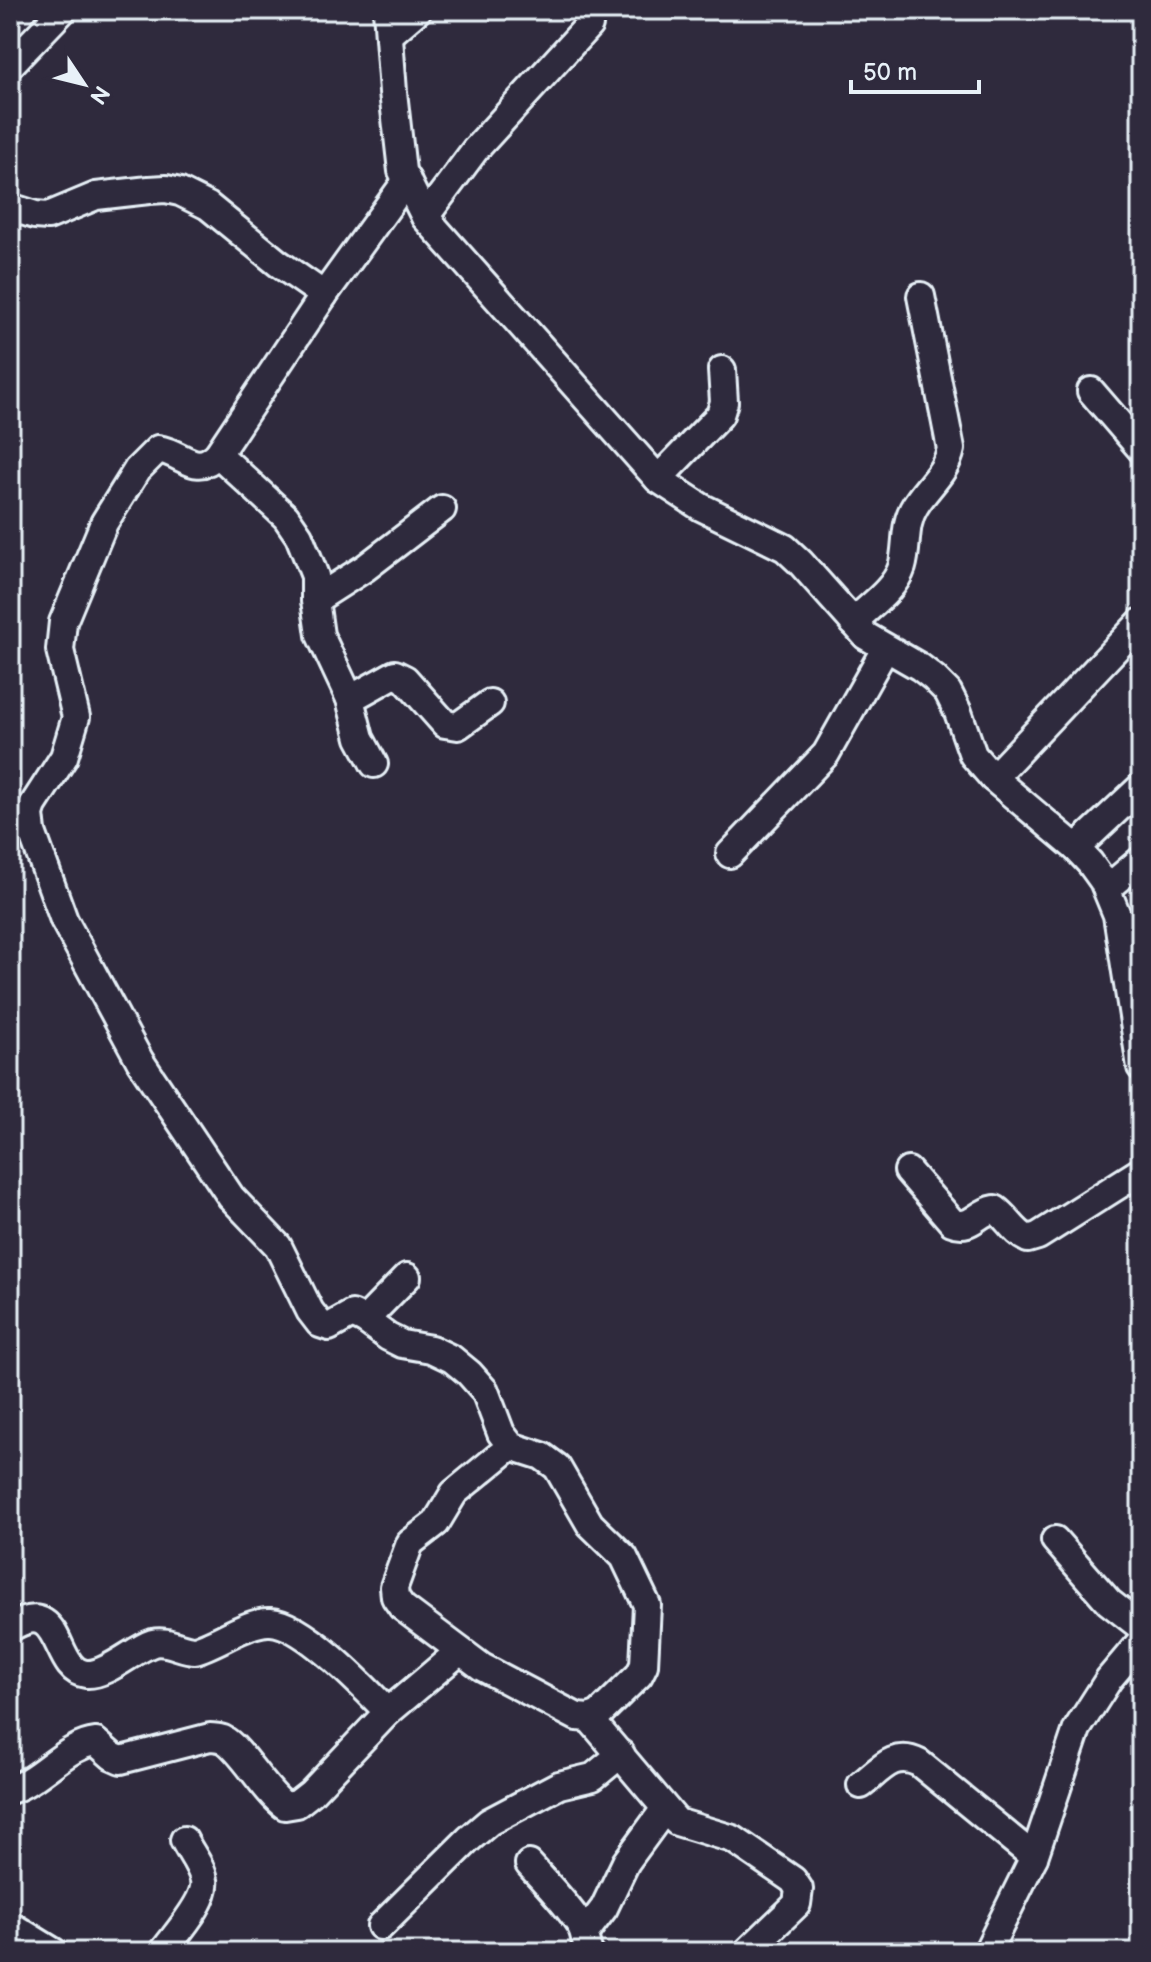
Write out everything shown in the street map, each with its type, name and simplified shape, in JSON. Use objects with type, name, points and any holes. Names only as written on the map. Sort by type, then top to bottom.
[{"type":"street","points":[[10,65],[63,10]]},
{"type":"street","points":[[418,10],[388,22],[401,158],[407,180],[425,217],[658,479],[701,507],[785,548],[853,622],[885,649],[920,667],[948,692],[973,755],[993,778],[1076,848],[1107,889],[1123,940],[1141,1067]]},
{"type":"street","points":[[425,217],[475,150],[589,25]]},
{"type":"street","points":[[407,180],[324,295],[218,454],[209,463],[201,465],[158,449],[137,470],[104,523],[63,622],[60,650],[76,717],[73,734],[64,757],[20,819],[32,832],[64,920],[140,1061],[231,1197],[278,1246],[310,1311],[320,1324],[329,1327],[352,1314],[402,1344],[431,1349],[452,1359],[485,1391],[501,1433],[511,1446],[542,1456],[557,1467],[590,1524],[624,1557],[647,1605],[644,1665],[639,1675],[599,1714],[589,1718],[564,1711],[482,1667],[402,1607],[395,1597],[394,1587],[410,1543],[436,1523],[454,1493],[511,1446]]},
{"type":"street","points":[[10,207],[48,216],[96,196],[166,189],[180,192],[208,206],[278,263],[324,295]]},
{"type":"street","points":[[853,622],[894,583],[904,559],[909,518],[948,462],[951,449],[921,296]]},
{"type":"street","points":[[658,479],[720,415],[724,402],[722,370]]},
{"type":"street","points":[[1091,391],[1141,449]]},
{"type":"street","points":[[218,454],[286,517],[299,536],[315,576],[320,635],[350,699],[360,738],[374,764]]},
{"type":"street","points":[[315,600],[365,568],[442,509]]},
{"type":"street","points":[[993,778],[1141,622]]},
{"type":"street","points":[[730,854],[826,754],[885,649]]},
{"type":"street","points":[[350,699],[395,674],[405,679],[445,724],[458,726],[490,703]]},
{"type":"street","points":[[1076,848],[1141,787]]},
{"type":"street","points":[[1107,889],[1141,860]]},
{"type":"street","points":[[908,1171],[952,1222],[961,1226],[969,1224],[987,1210],[995,1209],[1002,1213],[1019,1236],[1028,1239],[1038,1236],[1141,1171]]},
{"type":"street","points":[[365,1320],[407,1277]]},
{"type":"street","points":[[1055,1540],[1109,1602],[1141,1627]]},
{"type":"street","points":[[10,1628],[24,1620],[39,1619],[50,1627],[75,1669],[85,1674],[98,1672],[152,1643],[164,1642],[184,1650],[195,1650],[259,1623],[271,1621],[285,1626],[338,1661],[388,1712]]},
{"type":"street","points":[[990,1951],[1034,1857],[1077,1729],[1109,1679],[1141,1641]]},
{"type":"street","points":[[10,1790],[25,1785],[84,1743],[96,1742],[121,1760],[210,1737],[222,1738],[231,1746],[273,1797],[285,1806],[297,1804],[388,1712],[460,1651]]},
{"type":"street","points":[[589,1718],[677,1822],[733,1839],[793,1880],[799,1889],[797,1904],[747,1952]]},
{"type":"street","points":[[381,1926],[489,1822],[559,1785],[593,1777],[621,1754]]},
{"type":"street","points":[[861,1785],[895,1759],[907,1757],[919,1763],[1034,1857]]},
{"type":"street","points":[[587,1943],[626,1862],[664,1810]]},
{"type":"street","points":[[163,1952],[199,1903],[204,1890],[204,1879],[184,1840]]},
{"type":"street","points":[[529,1864],[578,1921],[587,1943]]},
{"type":"street","points":[[12,1929],[54,1952]]}]
